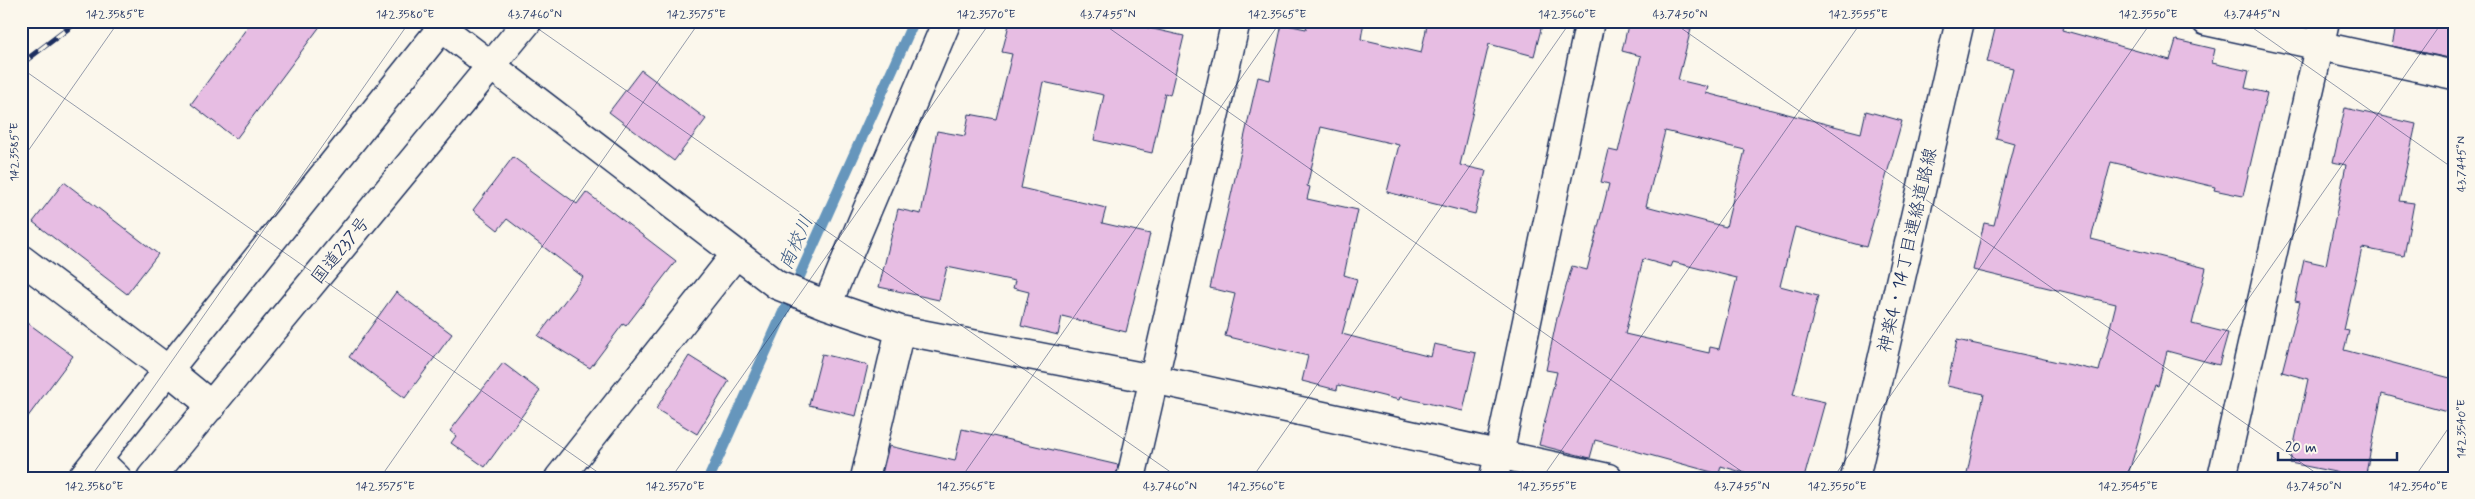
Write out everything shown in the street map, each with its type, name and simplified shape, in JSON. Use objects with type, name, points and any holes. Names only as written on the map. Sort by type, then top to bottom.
[{"type":"main road","name":"国道237号","points":[[151,478],[528,21]]},
{"type":"main road","points":[[821,302],[947,21]]},
{"type":"main road","points":[[1131,478],[1236,21]]},
{"type":"main road","points":[[1497,465],[1590,21]]},
{"type":"main road","name":"神楽4・14丁目連絡道路線","points":[[1855,478],[1960,21]]},
{"type":"main road","points":[[2206,21],[2322,33],[2454,75]]},
{"type":"main road","points":[[118,478],[90,468],[444,24],[492,66],[777,285],[900,330],[1154,379],[1497,465],[1608,478]]},
{"type":"main road","points":[[2222,478],[2322,33]]},
{"type":"main road","points":[[559,478],[736,254]]},
{"type":"main road","points":[[21,259],[168,370],[212,406]]},
{"type":"main road","points":[[865,478],[900,330]]},
{"type":"building","points":[[252,21],[324,21],[236,139],[191,104]]},
{"type":"building","points":[[1010,21],[1118,21],[1184,36],[1170,95],[1165,93],[1152,153],[1094,140],[1104,95],[1043,82],[1021,188],[1106,208],[1102,223],[1150,234],[1126,332],[1062,316],[1058,335],[1021,326],[1029,292],[1013,288],[1015,281],[947,267],[939,300],[879,287],[898,209],[921,214],[937,131],[965,136],[969,114],[996,119],[1012,54],[1002,52]]},
{"type":"building","points":[[1308,21],[1364,21],[1361,39],[1421,53],[1428,21],[1543,21],[1534,56],[1489,44],[1460,165],[1486,171],[1475,214],[1387,192],[1399,145],[1321,127],[1307,186],[1310,187],[1307,199],[1358,210],[1344,275],[1357,279],[1342,334],[1431,357],[1434,344],[1476,353],[1463,411],[1400,397],[1399,400],[1338,385],[1337,390],[1302,381],[1308,356],[1225,336],[1235,294],[1210,288],[1258,77],[1270,80],[1282,24],[1306,29]]},
{"type":"building","points":[[1629,21],[1661,21],[1691,29],[1678,80],[1708,87],[1706,93],[1861,133],[1866,111],[1902,121],[1866,247],[1795,227],[1780,286],[1818,296],[1793,395],[1825,402],[1804,478],[1762,478],[1721,466],[1719,474],[1595,440],[1590,458],[1539,445],[1557,372],[1546,370],[1557,318],[1572,266],[1587,270],[1609,184],[1601,182],[1609,150],[1618,152],[1641,56],[1622,51]],"holes":[[[1665,131],[1745,150],[1726,227],[1646,206]],[[1643,259],[1671,267],[1673,262],[1737,278],[1719,349],[1710,347],[1709,353],[1625,334]]]},
{"type":"building","points":[[1997,21],[2042,21],[2063,26],[2062,30],[2170,60],[2176,40],[2215,49],[2212,63],[2249,71],[2245,88],[2267,93],[2243,196],[2214,190],[2215,187],[2111,162],[2091,239],[2206,268],[2192,324],[2228,333],[2219,365],[2167,351],[2158,386],[2155,385],[2127,478],[1966,478],[1984,394],[1947,386],[1957,340],[2099,371],[2116,304],[1973,270],[1984,223],[1994,225],[2014,143],[1996,138],[2013,68],[1987,62]]},
{"type":"building","points":[[2397,21],[2454,21],[2454,59],[2392,46]]},
{"type":"building","points":[[641,70],[706,119],[674,161],[609,112]]},
{"type":"building","points":[[2345,108],[2416,124],[2399,201],[2414,203],[2404,256],[2362,248],[2344,330],[2349,331],[2344,350],[2454,379],[2454,414],[2382,394],[2365,478],[2290,463],[2308,379],[2282,372],[2300,302],[2295,301],[2304,260],[2326,265],[2346,165],[2333,162]]},
{"type":"building","points":[[513,157],[577,204],[586,192],[676,261],[626,326],[623,324],[590,368],[538,336],[583,277],[507,219],[498,230],[473,210]]},
{"type":"building","points":[[64,182],[158,254],[127,294],[33,222]]},
{"type":"building","points":[[396,292],[452,334],[405,398],[349,357]]},
{"type":"building","points":[[21,318],[73,356],[21,426]]},
{"type":"building","points":[[822,354],[868,365],[856,416],[809,405]]},
{"type":"building","points":[[689,356],[729,381],[697,434],[656,409]]},
{"type":"building","points":[[503,363],[540,391],[485,467],[451,443],[456,436],[450,431]]},
{"type":"building","points":[[962,429],[1118,465],[1116,478],[881,478],[889,446],[955,461]]},
{"type":"waterway","name":"南校川","points":[[709,478],[914,21]]},
{"type":"railway","points":[[21,64],[78,21]]}]
